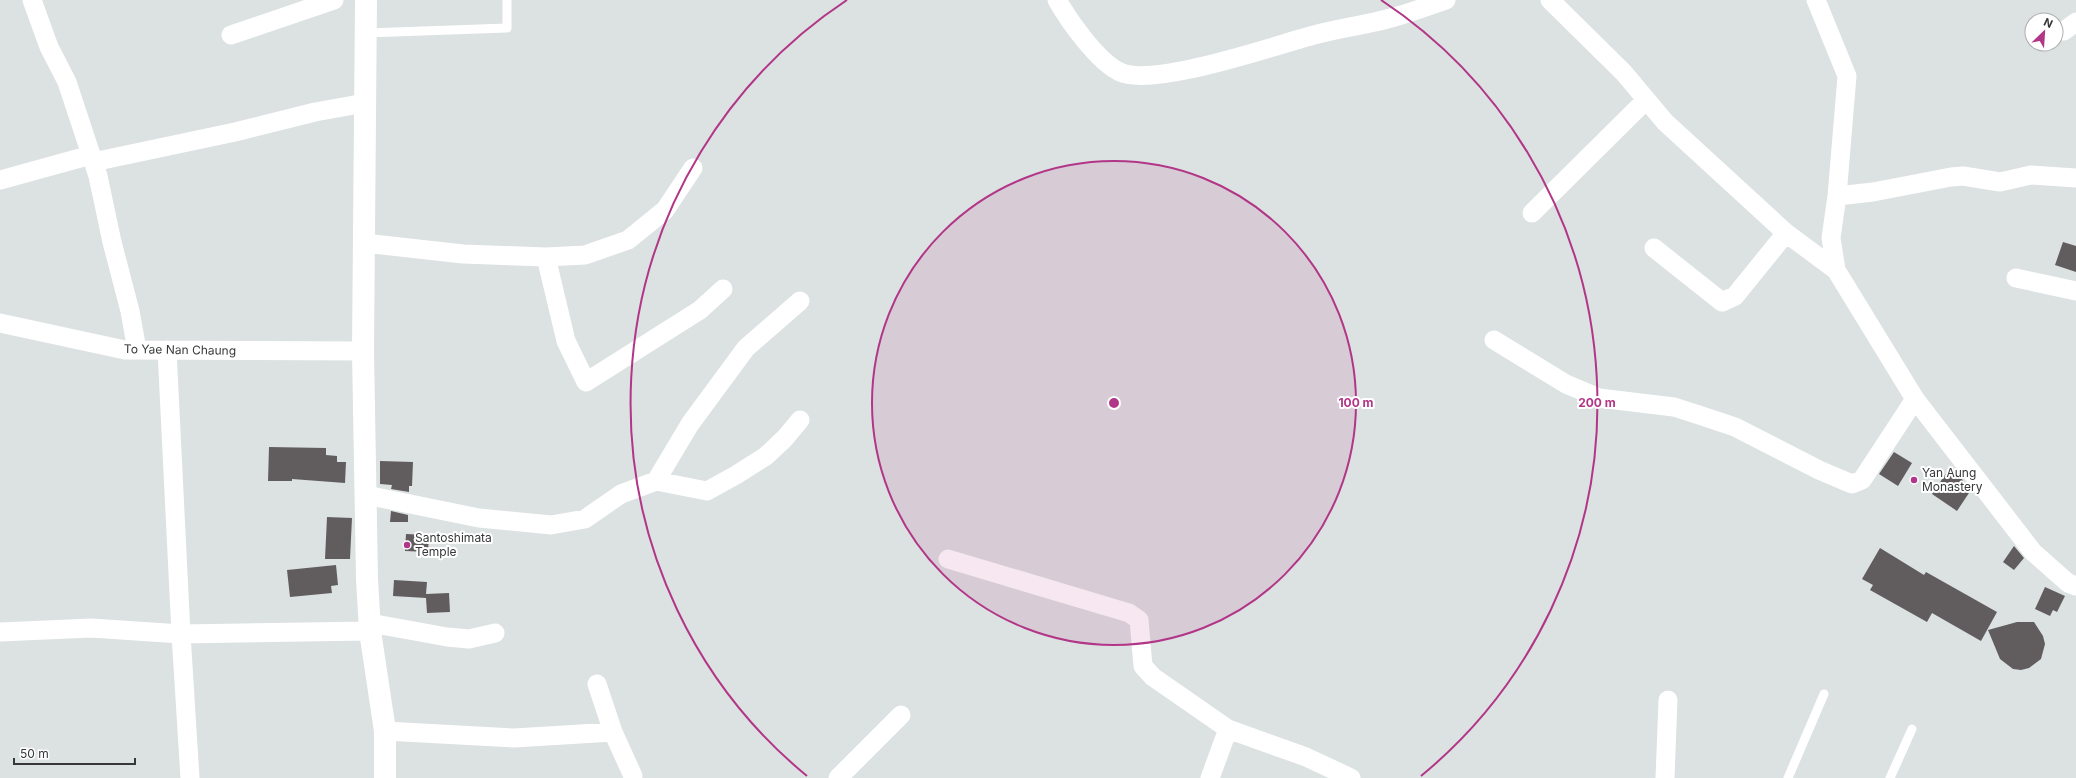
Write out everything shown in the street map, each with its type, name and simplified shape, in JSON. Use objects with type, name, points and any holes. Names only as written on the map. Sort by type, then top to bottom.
[{"type":"street","points":[[32,0],[49,47],[67,82],[92,158],[130,310],[137,350]]},
{"type":"street","points":[[231,35],[334,0]]},
{"type":"street","points":[[366,0],[363,351],[367,579],[370,627],[385,731],[385,778]]},
{"type":"street","points":[[1057,0],[1072,26],[1106,61],[1120,72],[1135,76],[1187,69],[1234,58],[1316,35],[1391,18],[1446,0]]},
{"type":"street","points":[[1550,0],[1624,73],[1665,122],[1786,233],[1836,270],[1915,399],[2033,552],[2068,583],[2076,586]]},
{"type":"street","points":[[1816,0],[1847,76],[1837,196],[1834,206],[1831,238],[1836,270]]},
{"type":"street","points":[[1532,213],[1646,100]]},
{"type":"street","points":[[0,180],[92,158],[235,132],[314,112],[365,103]]},
{"type":"street","points":[[364,242],[463,254],[546,257],[585,255],[628,240],[665,210],[693,168]]},
{"type":"street","points":[[1837,196],[1963,176],[2000,182],[2031,175],[2076,178]]},
{"type":"street","points":[[1654,248],[1722,302],[1735,296],[1786,233]]},
{"type":"street","points":[[546,257],[566,341],[586,382],[700,310],[723,289]]},
{"type":"street","points":[[2016,278],[2076,291]]},
{"type":"street","points":[[656,482],[690,424],[746,348],[800,301]]},
{"type":"street","name":"To Yae Nan Chaung","points":[[0,323],[125,350],[363,351]]},
{"type":"street","points":[[1494,340],[1566,384],[1600,398],[1674,406],[1735,427],[1819,470],[1852,484],[1862,480],[1915,399]]},
{"type":"street","points":[[167,350],[181,634],[190,778]]},
{"type":"street","points":[[366,495],[479,518],[551,525],[585,519],[622,494],[656,482],[707,491],[736,476],[766,456],[785,438],[800,420]]},
{"type":"street","points":[[948,559],[1129,613],[1139,620],[1143,666],[1153,677],[1228,729],[1306,757],[1351,778]]},
{"type":"street","points":[[0,632],[92,628],[181,634],[370,627],[447,638],[469,639],[496,633]]},
{"type":"street","points":[[597,684],[613,732],[633,776]]},
{"type":"street","points":[[1665,778],[1668,700]]},
{"type":"street","points":[[838,778],[900,715]]},
{"type":"street","points":[[1210,778],[1228,729]]},
{"type":"street","points":[[385,731],[514,738],[613,732]]},
{"type":"lane","points":[[366,33],[507,28],[507,0]]},
{"type":"lane","points":[[1788,778],[1824,694]]},
{"type":"lane","points":[[1890,778],[1912,729]]},
{"type":"building","points":[[2063,242],[2076,246],[2076,272],[2055,265]]},
{"type":"building","points":[[269,447],[326,448],[326,455],[337,456],[337,462],[346,462],[345,483],[292,479],[292,481],[268,481]]},
{"type":"building","points":[[1894,452],[1912,463],[1898,486],[1879,474]]},
{"type":"building","points":[[380,461],[413,462],[412,486],[409,486],[409,492],[391,489],[392,485],[380,484]]},
{"type":"building","points":[[1951,466],[1971,490],[1957,511],[1932,494]]},
{"type":"building","points":[[391,511],[408,515],[408,522],[390,522]]},
{"type":"building","points":[[327,517],[352,518],[350,559],[325,559]]},
{"type":"building","points":[[406,534],[429,535],[428,552],[405,551]]},
{"type":"building","points":[[2014,546],[2024,558],[2014,570],[2003,562]]},
{"type":"building","points":[[1880,548],[1924,575],[1926,572],[1997,612],[1981,641],[1932,613],[1927,622],[1870,590],[1873,585],[1862,579]]},
{"type":"building","points":[[336,565],[338,585],[331,586],[332,593],[290,597],[287,570]]},
{"type":"building","points":[[394,580],[427,582],[426,594],[449,593],[450,612],[427,613],[426,598],[393,596]]},
{"type":"building","points":[[2045,587],[2065,596],[2057,612],[2053,610],[2050,616],[2035,609]]},
{"type":"building","points":[[2017,622],[2034,622],[2043,636],[2045,644],[2041,659],[2029,668],[2021,670],[2013,669],[2000,659],[1988,630]]},
{"type":"place","name":"Yan Aung Monastery","points":[[1914,480]]},
{"type":"place","name":"Santoshimata Temple","points":[[407,545]]}]
